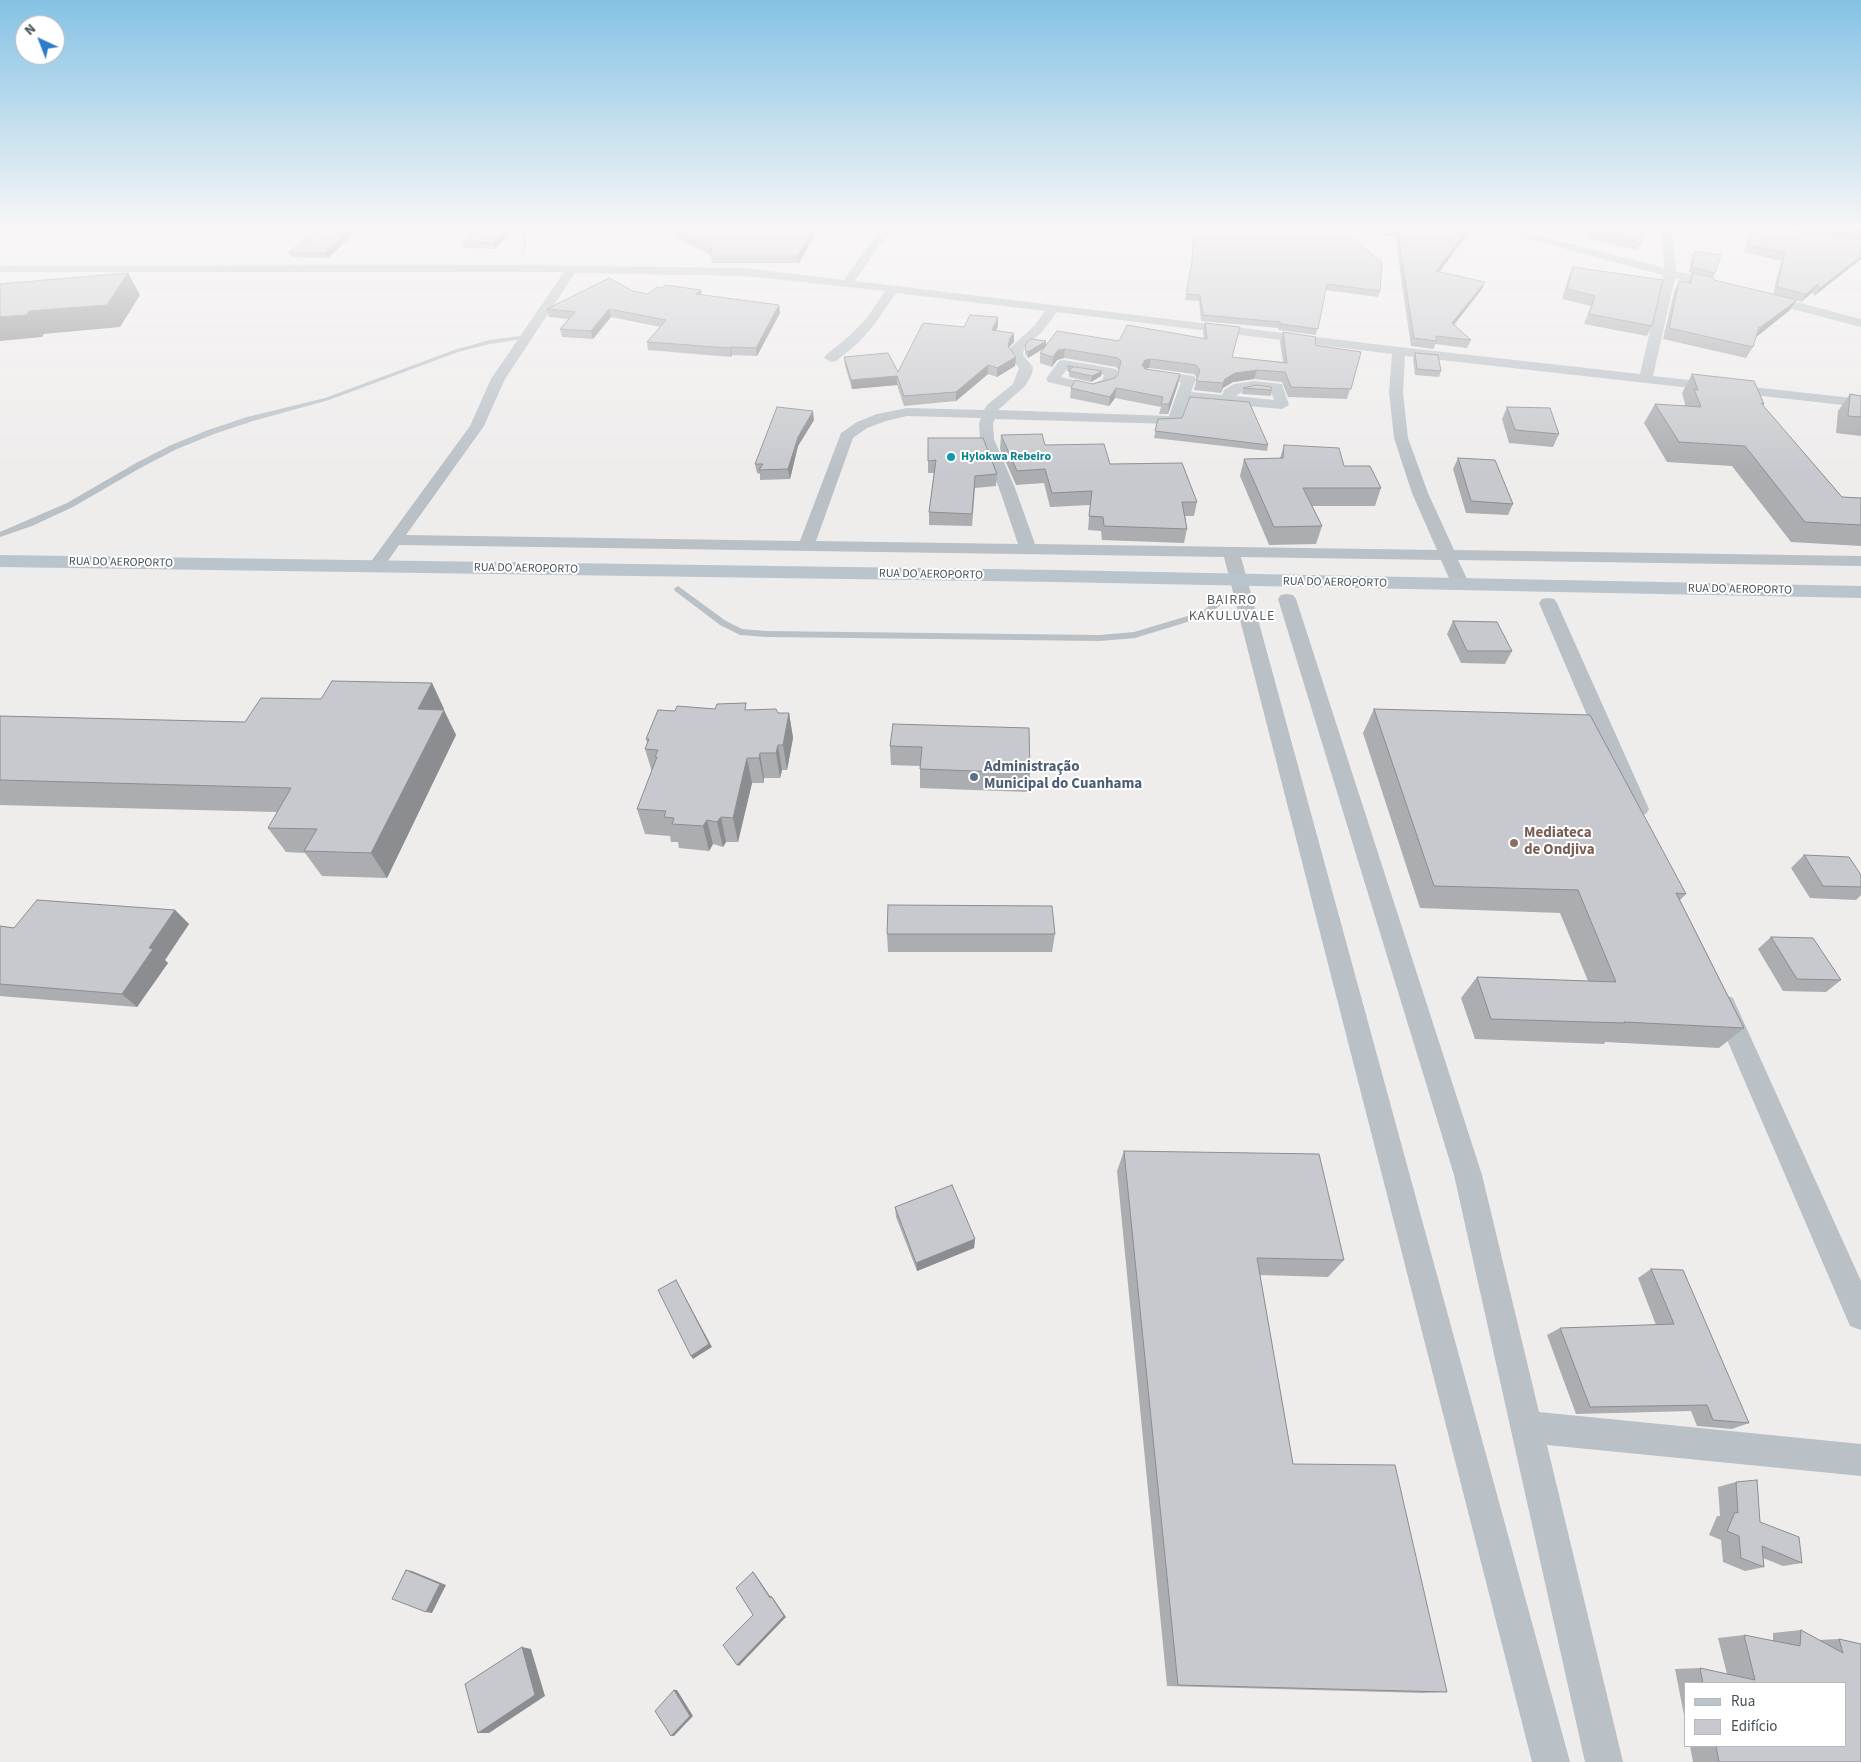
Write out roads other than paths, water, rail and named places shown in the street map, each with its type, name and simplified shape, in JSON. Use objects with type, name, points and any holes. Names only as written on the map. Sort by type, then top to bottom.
[{"type":"main road","name":"RUA DO AEROPORTO","points":[[0,561],[375,567],[1236,593],[1287,599],[1861,608]]},
{"type":"main road","name":"RUA DO AEROPORTO","points":[[0,577],[678,589],[1236,593],[1461,585],[1861,592]]},
{"type":"street","points":[[375,567],[477,426],[498,379],[546,308]]},
{"type":"street","points":[[831,358],[853,340],[870,322],[879,308]]},
{"type":"street","points":[[1047,308],[1399,351],[1861,403]]},
{"type":"street","points":[[1646,378],[1662,308]]},
{"type":"street","points":[[1804,308],[1861,323]]},
{"type":"street","points":[[1028,549],[1008,488],[992,455],[987,438],[986,423],[992,408],[1018,386],[1025,374],[1026,367],[1019,361],[1016,355],[1018,347],[1038,330],[1053,309]]},
{"type":"street","points":[[1399,351],[1396,392],[1400,438],[1420,493],[1461,585]]},
{"type":"street","points":[[1019,361],[1060,370]]},
{"type":"street","points":[[1064,364],[1111,372],[1108,383],[1089,399],[1053,379],[1060,370],[1064,364]]},
{"type":"street","points":[[806,546],[846,436],[862,425],[882,417],[907,412],[1174,420],[1189,379],[1149,374]]},
{"type":"street","points":[[1184,396],[1228,400]]},
{"type":"street","points":[[393,540],[1861,561]]},
{"type":"street","points":[[1231,552],[1236,593],[1551,1762]]},
{"type":"street","points":[[1287,599],[1468,1176],[1604,1762]]},
{"type":"street","points":[[1548,603],[1648,831]]},
{"type":"street","points":[[1716,986],[1861,1315]]},
{"type":"street","points":[[1527,1427],[1861,1460]]},
{"type":"lane","points":[[0,535],[70,505],[139,465],[174,447],[211,432],[259,416],[327,399],[456,351],[490,342],[527,337]]},
{"type":"lane","points":[[678,589],[723,624],[740,632],[766,634],[1100,638],[1135,635],[1204,614],[1236,593]]},
{"type":"place","name":"Hylokwa Rebeiro","points":[[951,457]]},
{"type":"place","name":"Administração Municipal do Cuanhama","points":[[974,777]]},
{"type":"place","name":"Mediateca de Ondjiva","points":[[1514,843]]},
{"type":"district","name":"BAIRRO KAKULUVALE","points":[[1232,610]]}]
